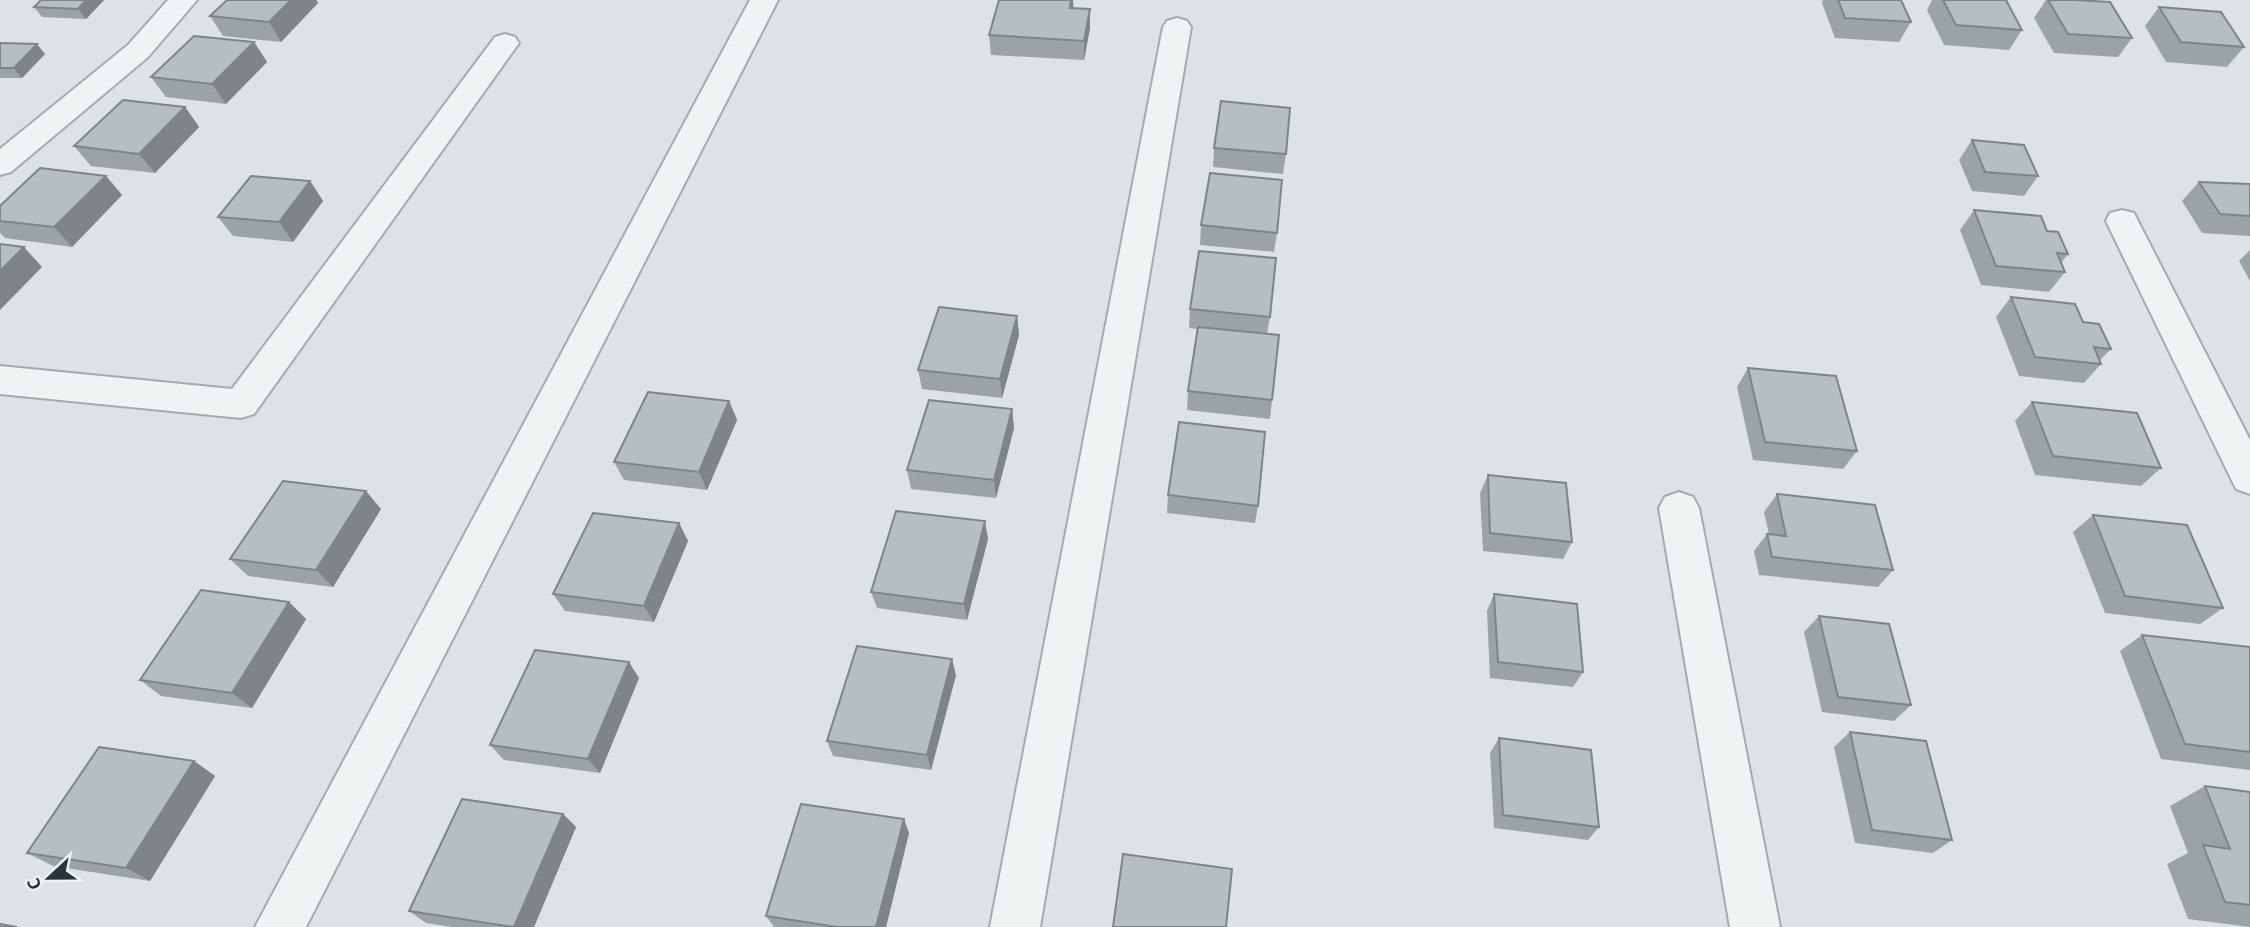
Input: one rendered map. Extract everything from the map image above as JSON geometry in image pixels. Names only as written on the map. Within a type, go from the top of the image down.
[{"type":"street","points":[[0,165],[138,51],[183,0]]},
{"type":"street","points":[[280,927],[764,0]]},
{"type":"street","points":[[1015,927],[1177,27]]},
{"type":"street","points":[[0,380],[241,404],[505,43]]},
{"type":"street","points":[[2122,221],[2250,478]]},
{"type":"street","points":[[1679,508],[1755,927]]},
{"type":"building","points":[[41,0],[86,0],[78,9],[34,7]]},
{"type":"building","points":[[227,0],[291,0],[269,22],[210,16]]},
{"type":"building","points":[[999,0],[1071,0],[1070,8],[1090,9],[1084,41],[989,35]]},
{"type":"building","points":[[1838,0],[1901,0],[1911,22],[1845,18]]},
{"type":"building","points":[[1943,0],[2006,0],[2022,30],[1956,25]]},
{"type":"building","points":[[2048,0],[2110,2],[2132,38],[2068,34]]},
{"type":"building","points":[[2159,7],[2221,12],[2244,47],[2181,42]]},
{"type":"building","points":[[194,36],[254,42],[212,84],[151,77]]},
{"type":"building","points":[[0,43],[37,44],[14,68],[0,68]]},
{"type":"building","points":[[123,100],[185,107],[139,154],[74,146]]},
{"type":"building","points":[[1221,101],[1290,108],[1286,154],[1214,148]]},
{"type":"building","points":[[1972,140],[2024,145],[2038,176],[1985,172]]},
{"type":"building","points":[[40,168],[106,176],[54,227],[0,221],[0,206]]},
{"type":"building","points":[[1210,173],[1282,180],[1277,233],[1201,225]]},
{"type":"building","points":[[251,176],[310,181],[279,222],[218,217]]},
{"type":"building","points":[[2199,182],[2250,184],[2250,216],[2220,214]]},
{"type":"building","points":[[1974,210],[2041,216],[2047,231],[2058,232],[2068,254],[2057,253],[2065,272],[1996,266]]},
{"type":"building","points":[[0,244],[24,247],[0,271]]},
{"type":"building","points":[[1199,251],[1276,258],[1270,317],[1190,309]]},
{"type":"building","points":[[2011,297],[2075,304],[2083,322],[2099,324],[2111,349],[2094,347],[2101,364],[2035,357]]},
{"type":"building","points":[[939,307],[1017,316],[1000,379],[918,370]]},
{"type":"building","points":[[1198,327],[1279,335],[1272,400],[1188,391]]},
{"type":"building","points":[[1748,368],[1836,376],[1857,451],[1765,442]]},
{"type":"building","points":[[648,392],[729,401],[699,472],[614,462]]},
{"type":"building","points":[[929,400],[1012,409],[994,480],[907,470]]},
{"type":"building","points":[[2032,402],[2137,413],[2161,468],[2053,456]]},
{"type":"building","points":[[1179,422],[1265,432],[1258,506],[1168,495]]},
{"type":"building","points":[[1488,475],[1566,483],[1572,542],[1490,533]]},
{"type":"building","points":[[283,481],[366,491],[316,570],[230,559]]},
{"type":"building","points":[[1777,494],[1875,505],[1893,570],[1772,557],[1767,534],[1786,536]]},
{"type":"building","points":[[896,511],[985,521],[964,604],[871,592]]},
{"type":"building","points":[[593,513],[679,523],[644,606],[553,594]]},
{"type":"building","points":[[2093,515],[2187,525],[2223,608],[2125,596]]},
{"type":"building","points":[[201,590],[289,602],[232,693],[140,680]]},
{"type":"building","points":[[1494,594],[1577,604],[1583,672],[1498,662]]},
{"type":"building","points":[[1819,616],[1889,624],[1911,705],[1838,697]]},
{"type":"building","points":[[2142,635],[2250,647],[2250,752],[2185,744]]},
{"type":"building","points":[[857,646],[952,659],[927,755],[827,741]]},
{"type":"building","points":[[535,650],[629,662],[588,759],[490,745]]},
{"type":"building","points":[[1850,732],[1926,741],[1952,840],[1872,830]]},
{"type":"building","points":[[1499,738],[1591,750],[1599,827],[1503,815]]},
{"type":"building","points":[[99,747],[194,761],[126,868],[27,853]]},
{"type":"building","points":[[2205,786],[2250,792],[2250,905],[2225,902],[2203,845],[2230,849]]},
{"type":"building","points":[[462,799],[563,814],[514,927],[409,911]]},
{"type":"building","points":[[801,804],[904,819],[876,927],[837,927],[766,916]]},
{"type":"building","points":[[1123,854],[1232,869],[1226,927],[1113,927]]}]
